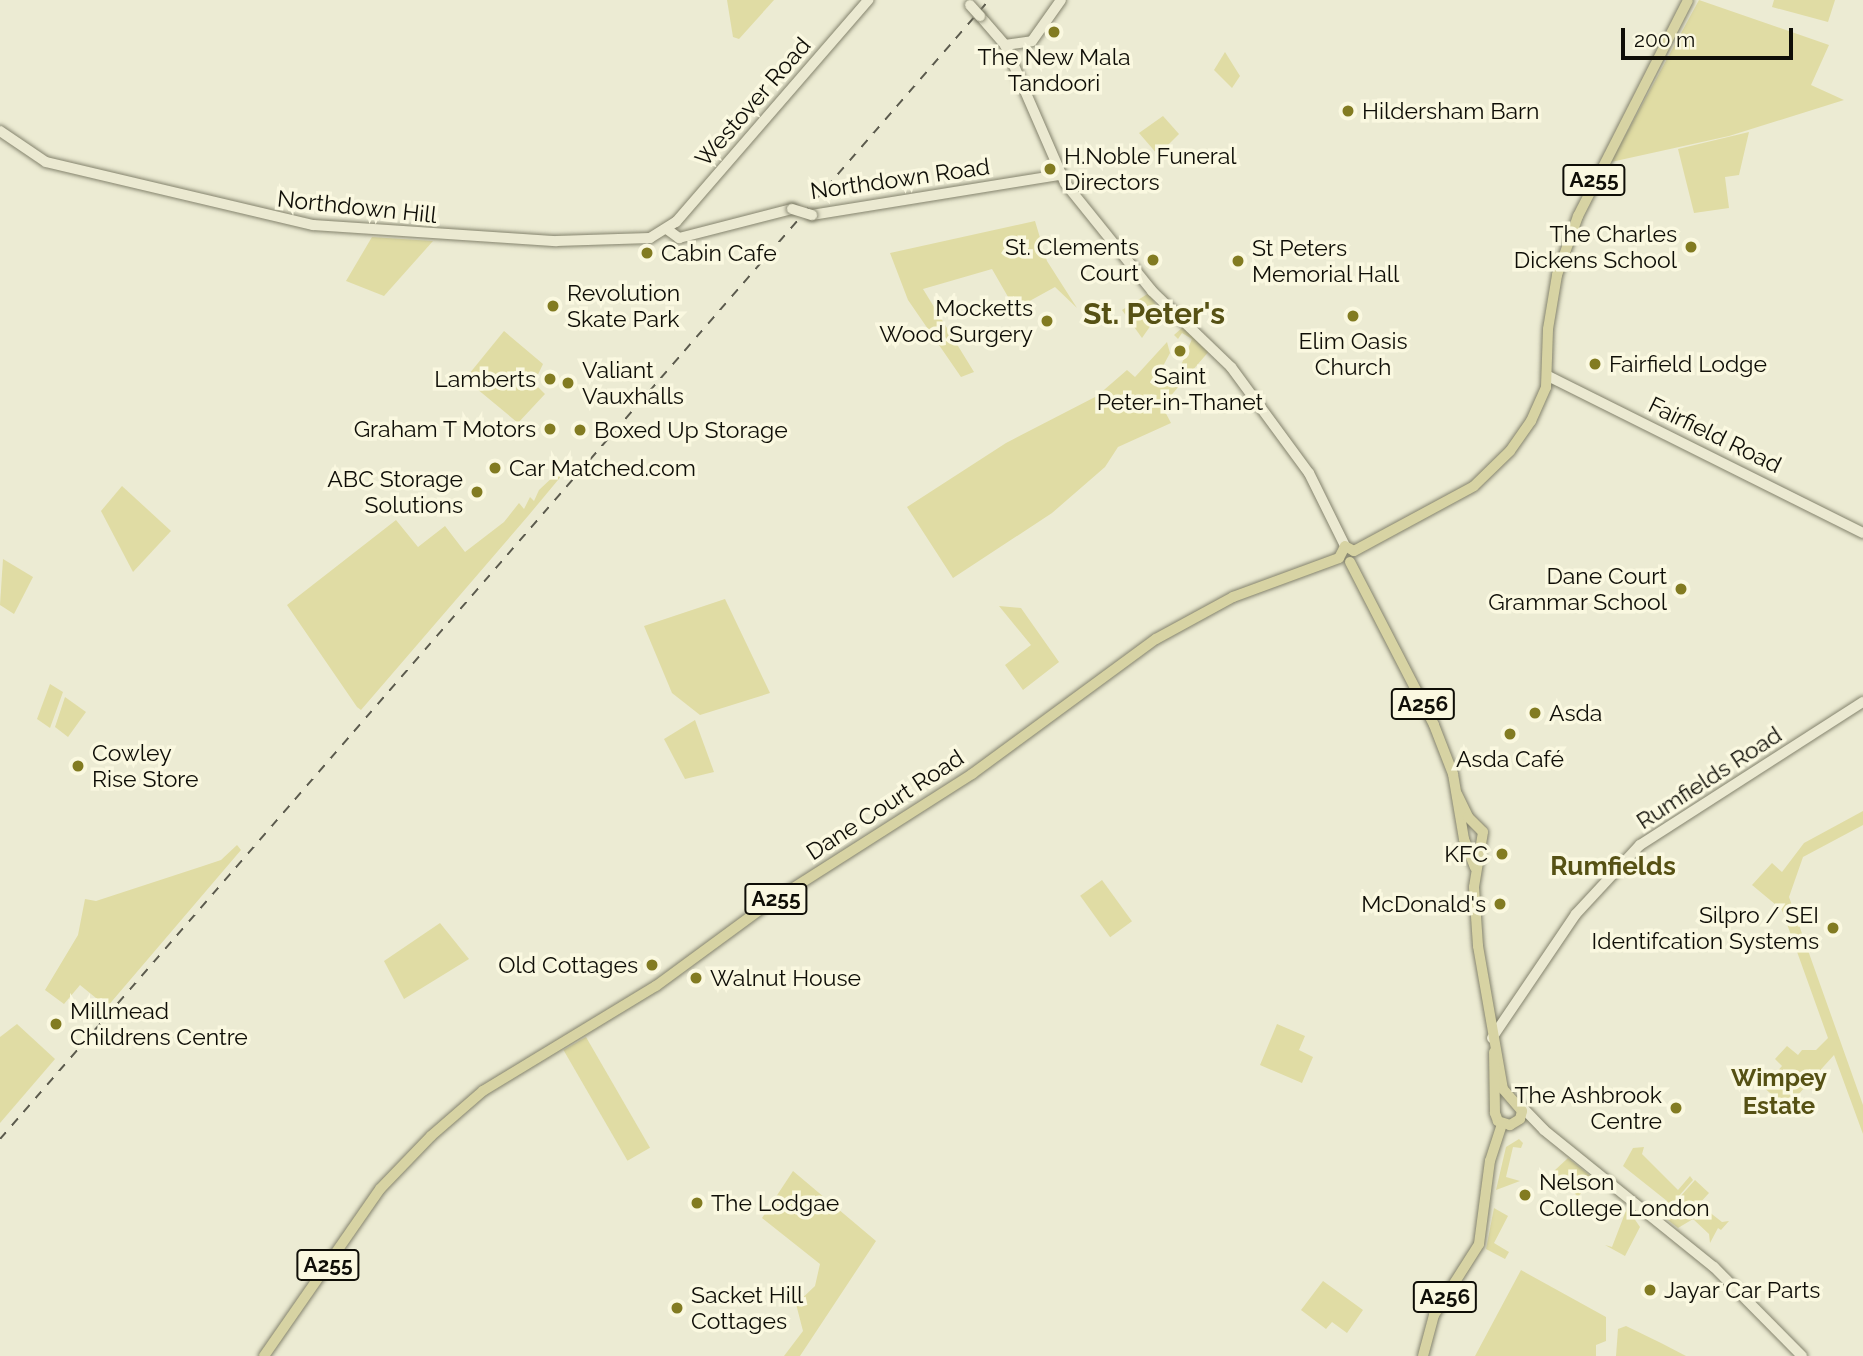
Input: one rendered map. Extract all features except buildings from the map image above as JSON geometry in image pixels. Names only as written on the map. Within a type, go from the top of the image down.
[{"type":"main road","name":"A255","points":[[1347,554],[1449,502],[1499,463],[1539,408],[1548,376],[1551,308],[1570,239],[1600,167],[1688,0]]},
{"type":"main road","name":"A256","points":[[1347,554],[1434,725],[1457,794],[1464,832]]},
{"type":"main road","name":"Dane Court Road","points":[[264,1356],[358,1219],[403,1165],[449,1119],[509,1072],[656,986],[765,906],[972,774],[1137,651],[1233,597],[1347,554]]},
{"type":"main road","name":"A256","points":[[1457,794],[1475,825]]},
{"type":"main road","points":[[1475,843],[1464,832],[1475,825],[1483,832],[1475,843],[1478,946],[1494,1052],[1495,1108],[1502,1124],[1516,1124]]},
{"type":"main road","points":[[1494,1052],[1508,1098],[1521,1106]]},
{"type":"main road","points":[[1495,1108],[1508,1098]]},
{"type":"main road","name":"A256","points":[[1491,1167],[1516,1124],[1521,1106]]},
{"type":"main road","name":"A256","points":[[1423,1356],[1434,1315],[1479,1244],[1491,1167],[1502,1124]]},
{"type":"street","name":"Westover Road","points":[[668,230],[868,0]]},
{"type":"street","points":[[1010,46],[1032,41],[1044,30],[1061,0]]},
{"type":"street","points":[[967,2],[1010,46],[1010,60],[1060,175],[1136,273],[1231,367],[1303,464],[1347,554]]},
{"type":"street","name":"Northdown Hill","points":[[0,131],[46,162],[313,225],[556,241],[650,238],[668,230]]},
{"type":"street","name":"Northdown Road","points":[[668,230],[679,238],[792,209],[811,215],[1060,175]]},
{"type":"street","name":"Fairfield Road","points":[[1548,376],[1863,533]]},
{"type":"street","name":"Rumfields Road","points":[[1492,1038],[1576,914],[1640,845],[1863,702]]},
{"type":"street","points":[[1521,1106],[1544,1130],[1714,1267],[1802,1356]]},
{"type":"street","points":[[1516,1124],[1544,1130]]},
{"type":"shaded area","points":[[727,0],[774,0],[739,39],[733,37]]},
{"type":"shaded area","points":[[1699,0],[1829,45],[1811,85],[1844,100],[1729,136],[1611,162]]},
{"type":"shaded area","points":[[1774,0],[1835,0],[1828,22],[1772,7]]},
{"type":"shaded area","points":[[1225,52],[1240,76],[1232,88],[1214,70]]},
{"type":"shaded area","points":[[1163,116],[1179,134],[1158,155],[1139,133]]},
{"type":"shaded area","points":[[1749,132],[1739,175],[1725,177],[1729,208],[1694,213],[1678,149]]},
{"type":"shaded area","points":[[1035,221],[1047,261],[1077,308],[1055,287],[1015,309],[992,269],[923,289],[974,372],[961,377],[908,300],[890,253]]},
{"type":"shaded area","points":[[372,237],[433,241],[384,296],[346,281]]},
{"type":"shaded area","points":[[1149,293],[1160,312],[1142,338],[1122,310]]},
{"type":"shaded area","name":"Saint Peter-in-Thanet","points":[[1183,327],[1210,350],[1162,406],[1171,423],[1118,447],[1105,467],[1052,513],[953,578],[907,507],[1006,443],[1097,396],[1127,370],[1135,377],[1167,342],[1170,353],[1162,368],[1179,370],[1192,339],[1182,333],[1178,339],[1174,335]]},
{"type":"shaded area","points":[[504,331],[543,364],[534,383],[545,394],[518,423],[465,379]]},
{"type":"shaded area","points":[[572,459],[573,462],[528,516],[361,710],[357,707],[287,605],[396,520],[418,547],[445,526],[465,552],[504,522],[519,503],[524,509],[530,497],[534,501],[539,490]]},
{"type":"shaded area","points":[[122,486],[171,531],[133,572],[101,511]]},
{"type":"shaded area","points":[[3,559],[33,577],[14,614],[0,605]]},
{"type":"shaded area","points":[[725,599],[770,693],[700,715],[672,693],[644,626]]},
{"type":"shaded area","points":[[999,606],[1021,608],[1059,662],[1023,690],[1005,665],[1031,645]]},
{"type":"shaded area","points":[[50,684],[63,692],[50,728],[37,719]]},
{"type":"shaded area","points":[[65,697],[86,712],[68,737],[55,727]]},
{"type":"shaded area","points":[[695,720],[714,772],[685,779],[664,739]]},
{"type":"shaded area","points":[[1863,811],[1863,825],[1803,857],[1789,897],[1863,1105],[1863,1134],[1834,1055],[1787,1107],[1763,1087],[1782,1066],[1775,1059],[1787,1046],[1798,1055],[1802,1050],[1816,1050],[1828,1038],[1782,910],[1752,885],[1772,863],[1782,872],[1804,843]]},
{"type":"shaded area","points":[[237,845],[241,850],[107,1007],[80,985],[64,1004],[45,990],[78,935],[85,899],[96,901],[221,860]]},
{"type":"shaded area","points":[[1102,880],[1132,921],[1110,937],[1080,896]]},
{"type":"shaded area","points":[[440,923],[469,959],[404,999],[384,961]]},
{"type":"shaded area","points":[[17,1024],[55,1059],[0,1123],[0,1037]]},
{"type":"shaded area","points":[[1277,1024],[1305,1036],[1299,1050],[1313,1057],[1302,1083],[1260,1065]]},
{"type":"shaded area","points":[[586,1037],[650,1148],[627,1161],[563,1050]]},
{"type":"shaded area","points":[[1519,1139],[1523,1143],[1521,1148],[1513,1147],[1506,1177],[1520,1181],[1496,1190],[1506,1147]]},
{"type":"shaded area","points":[[1644,1147],[1642,1154],[1678,1190],[1690,1176],[1693,1180],[1662,1215],[1658,1212],[1667,1201],[1623,1166],[1633,1148]]},
{"type":"shaded area","points":[[1568,1158],[1593,1178],[1578,1197],[1554,1171]]},
{"type":"shaded area","points":[[793,1171],[876,1241],[800,1356],[784,1356],[803,1331],[796,1304],[815,1286],[820,1264],[762,1218]]},
{"type":"shaded area","points":[[1695,1180],[1709,1193],[1699,1204],[1722,1222],[1729,1221],[1721,1230],[1718,1228],[1710,1243],[1709,1234],[1693,1219],[1678,1228],[1663,1216]]},
{"type":"shaded area","points":[[1494,1208],[1508,1216],[1494,1243],[1509,1252],[1505,1259],[1486,1249]]},
{"type":"shaded area","points":[[1627,1208],[1640,1227],[1625,1256],[1605,1245],[1612,1247]]},
{"type":"shaded area","points":[[1521,1270],[1606,1317],[1606,1341],[1596,1345],[1596,1356],[1475,1356]]},
{"type":"shaded area","points":[[1323,1281],[1363,1310],[1347,1333],[1332,1322],[1326,1329],[1301,1310]]},
{"type":"shaded area","points":[[1626,1326],[1686,1356],[1616,1356],[1618,1329]]},
{"type":"railway","points":[[0,1139],[989,0]]},
{"type":"place","name":"The New Mala Tandoori","points":[[1054,32]]},
{"type":"place","name":"Hildersham Barn","points":[[1348,111]]},
{"type":"place","name":"H.Noble Funeral Directors","points":[[1050,169]]},
{"type":"place","name":"The Charles Dickens School","points":[[1691,247]]},
{"type":"place","name":"Cabin Cafe","points":[[647,253]]},
{"type":"place","name":"St. Clements Court","points":[[1153,260]]},
{"type":"place","name":"St Peters Memorial Hall","points":[[1238,261]]},
{"type":"place","name":"Revolution Skate Park","points":[[553,306]]},
{"type":"place","name":"Elim Oasis Church","points":[[1353,316]]},
{"type":"place","name":"Mocketts Wood Surgery","points":[[1047,321]]},
{"type":"place","name":"Saint Peter-in-Thanet","points":[[1180,351]]},
{"type":"place","name":"Fairfield Lodge","points":[[1595,364]]},
{"type":"place","name":"Lamberts","points":[[550,379]]},
{"type":"place","name":"Valiant Vauxhalls","points":[[568,383]]},
{"type":"place","name":"Graham T Motors","points":[[550,429]]},
{"type":"place","name":"Boxed Up Storage","points":[[580,430]]},
{"type":"place","name":"Car Matched.com","points":[[495,468]]},
{"type":"place","name":"ABC Storage Solutions","points":[[477,492]]},
{"type":"place","name":"Dane Court Grammar School","points":[[1681,589]]},
{"type":"place","name":"Asda","points":[[1535,713]]},
{"type":"place","name":"Asda Café","points":[[1510,734]]},
{"type":"place","name":"Cowley Rise Store","points":[[78,766]]},
{"type":"place","name":"KFC","points":[[1502,854]]},
{"type":"place","name":"McDonald's","points":[[1500,904]]},
{"type":"place","name":"Silpro / SEI Identifcation Systems","points":[[1833,928]]},
{"type":"place","name":"Old Cottages","points":[[652,965]]},
{"type":"place","name":"Walnut House","points":[[696,978]]},
{"type":"place","name":"Millmead Childrens Centre","points":[[56,1024]]},
{"type":"place","name":"The Ashbrook Centre","points":[[1676,1108]]},
{"type":"place","name":"Nelson College London","points":[[1525,1195]]},
{"type":"place","name":"The Lodgae","points":[[697,1203]]},
{"type":"place","name":"Jayar Car Parts","points":[[1650,1290]]},
{"type":"place","name":"Sacket Hill Cottages","points":[[677,1308]]},
{"type":"district","name":"St. Peter's","points":[[1154,314]]},
{"type":"district","name":"Rumfields","points":[[1613,867]]},
{"type":"district","name":"Wimpey Estate","points":[[1779,1092]]}]
